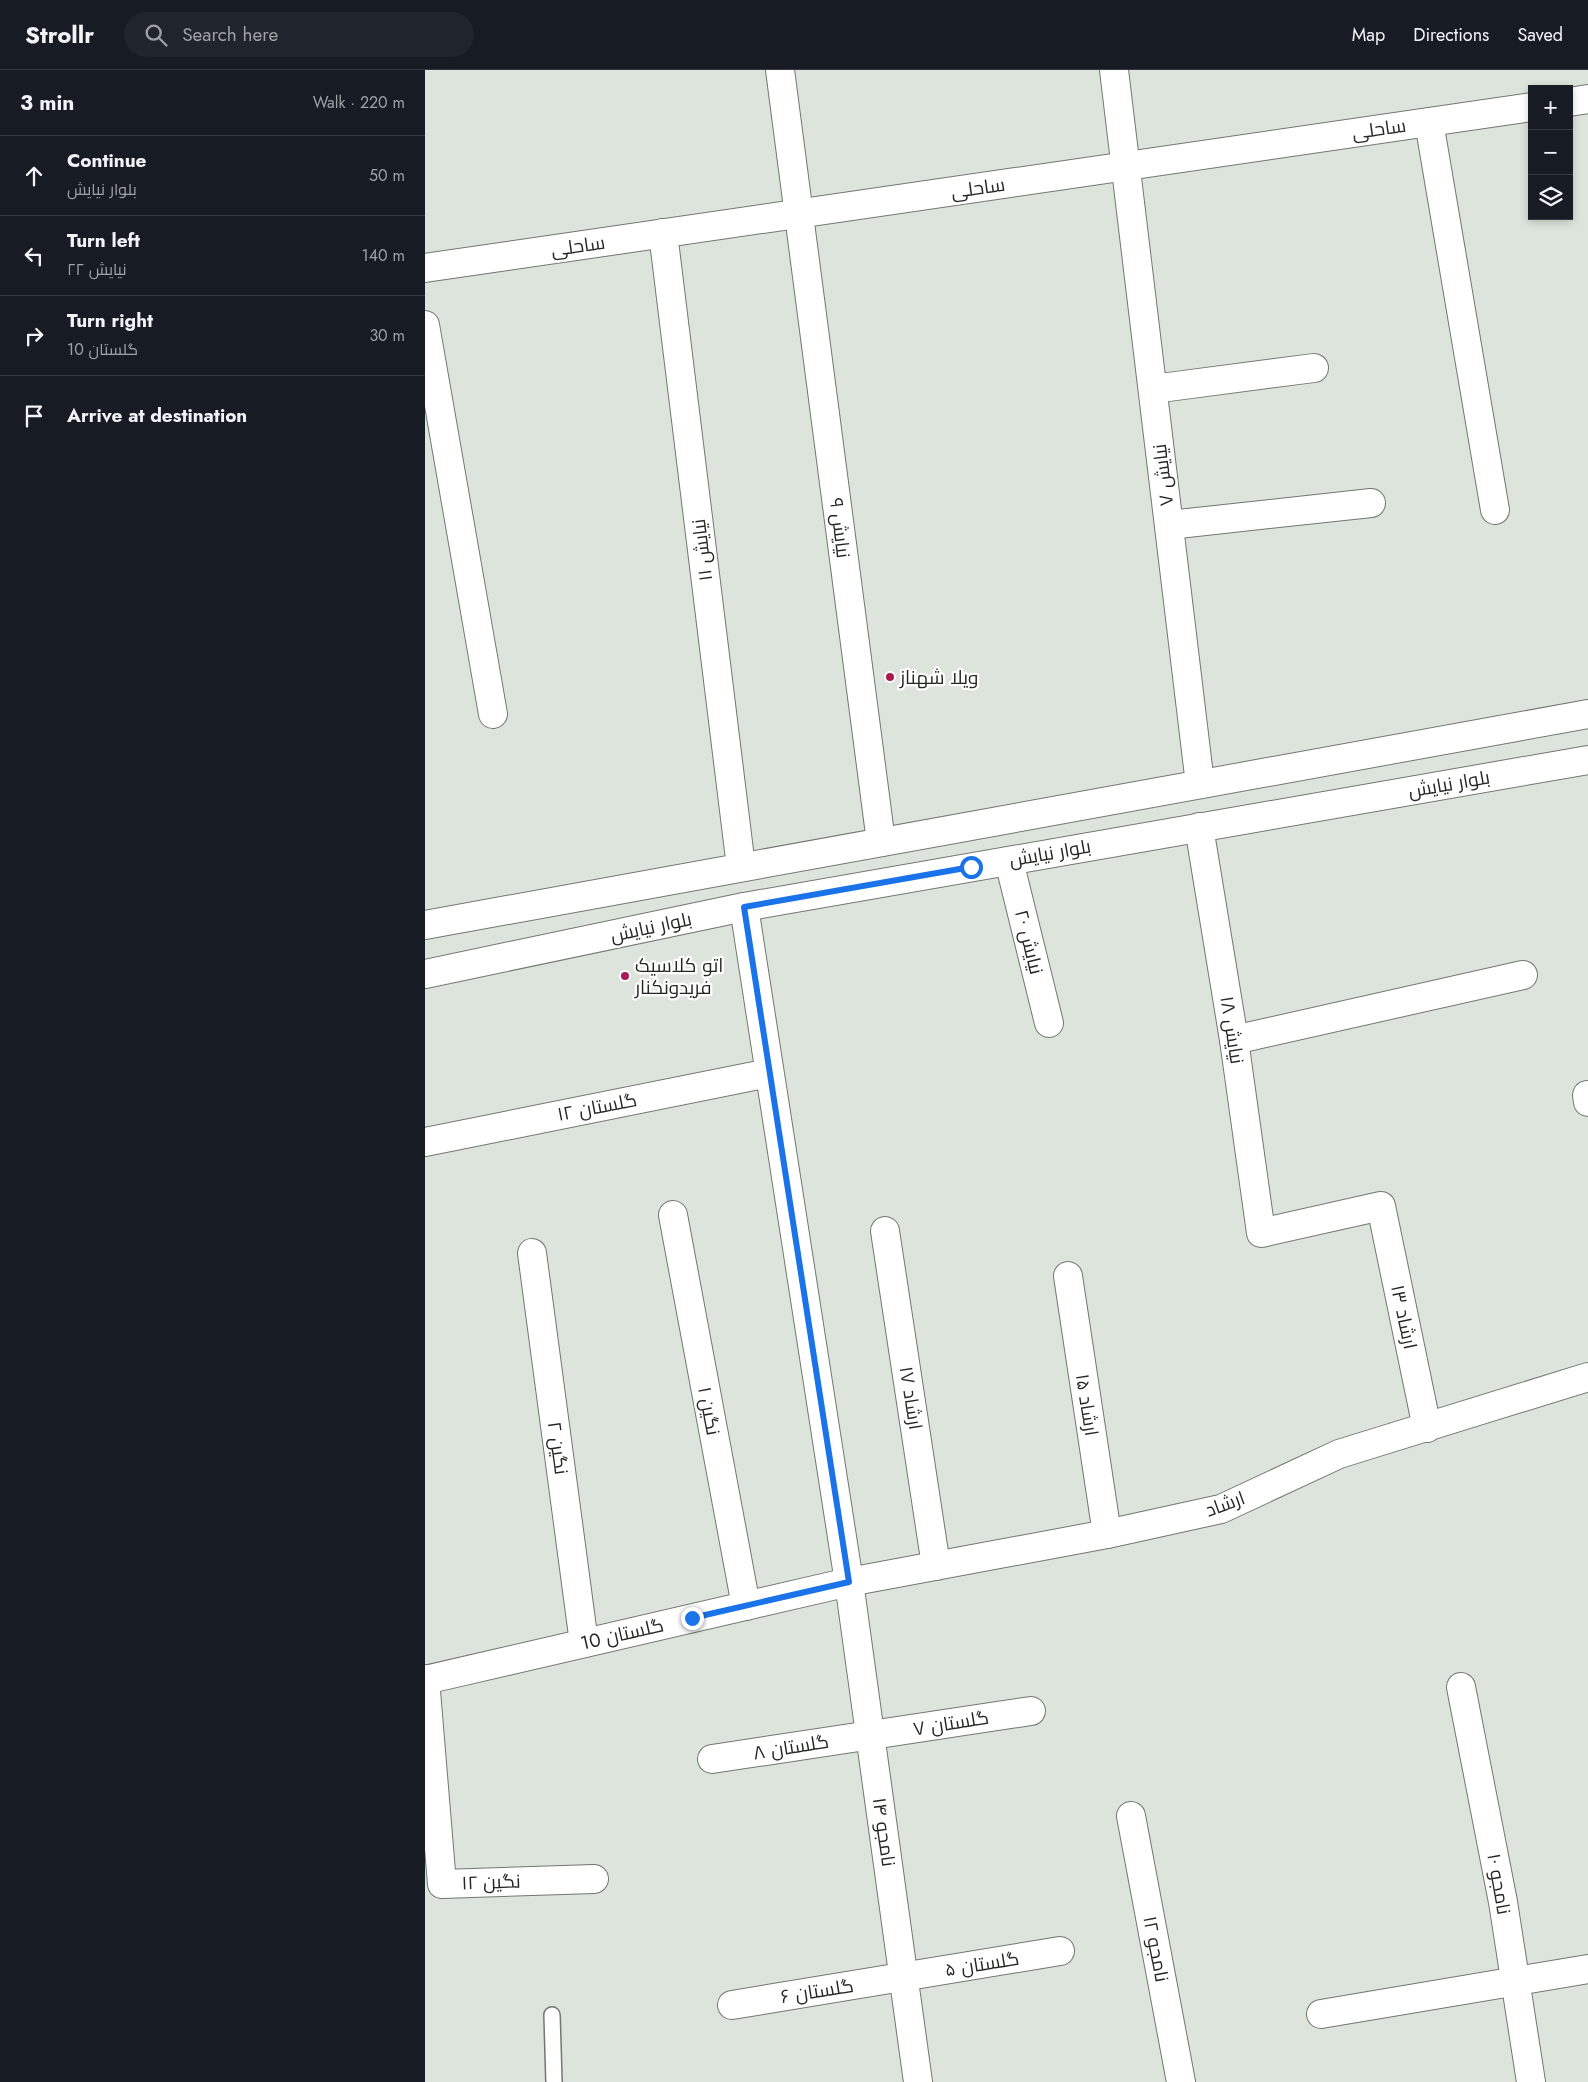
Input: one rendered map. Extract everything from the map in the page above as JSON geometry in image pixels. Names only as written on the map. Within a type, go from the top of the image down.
[{"type":"street","name":"نیایش ۹","points":[[780,70],[881,842]]},
{"type":"street","name":"نیایش ۷","points":[[1114,70],[1200,784]]},
{"type":"street","points":[[1573,101],[1588,99]]},
{"type":"street","name":"ساحلی","points":[[425,268],[1528,108]]},
{"type":"street","points":[[1429,122],[1495,510]]},
{"type":"street","name":"نیایش ۱۱","points":[[663,233],[741,867]]},
{"type":"street","points":[[425,324],[493,714]]},
{"type":"street","points":[[1153,389],[1314,368]]},
{"type":"street","points":[[1169,525],[1371,503]]},
{"type":"street","points":[[425,925],[1588,714]]},
{"type":"street","name":"بلوار نیایش","points":[[425,974],[744,907],[1588,760]]},
{"type":"street","name":"نیایش ۱۸","points":[[1199,827],[1234,1040],[1261,1233],[1381,1206]]},
{"type":"street","name":"نیایش ۲۰","points":[[1009,860],[1049,1023]]},
{"type":"street","name":"نامجو ۱۴","points":[[744,907],[849,1582],[918,2082]]},
{"type":"street","points":[[1234,1040],[1523,975]]},
{"type":"street","name":"گلستان ۱۲","points":[[425,1142],[769,1073]]},
{"type":"street","name":"ارشاد ۱۳","points":[[1381,1206],[1427,1428]]},
{"type":"street","name":"نگین ۱","points":[[673,1215],[746,1606]]},
{"type":"street","name":"ارشاد ۱۷","points":[[885,1231],[936,1566]]},
{"type":"street","name":"نگین ۲","points":[[532,1253],[584,1643]]},
{"type":"street","name":"ارشاد ۱۵","points":[[1068,1276],[1107,1534]]},
{"type":"street","name":"ارشاد","points":[[849,1582],[1107,1534],[1221,1509],[1339,1454],[1588,1378]]},
{"type":"street","name":"گلستان 10","points":[[425,1680],[849,1582]]},
{"type":"street","name":"نگین ۱۲","points":[[425,1680],[430,1796],[442,1884],[594,1880]]},
{"type":"street","name":"نامجو ۱۰","points":[[1461,1687],[1503,1902],[1531,2082]]},
{"type":"street","name":"گلستان ۷","points":[[870,1735],[1031,1711]]},
{"type":"street","name":"گلستان ۸","points":[[712,1760],[870,1735]]},
{"type":"street","name":"نامجو ۱۲","points":[[1131,1816],[1181,2082]]},
{"type":"street","name":"گلستان ۵","points":[[903,1976],[1060,1951]]},
{"type":"street","points":[[1321,2014],[1588,1969]]},
{"type":"street","name":"گلستان ۶","points":[[732,2005],[903,1976]]},
{"type":"lane","points":[[552,2015],[553,2082]]},
{"type":"place","name":"ویلا شهناز","points":[[890,677]]},
{"type":"place","name":"اتو کلاسیک فریدونکنار","points":[[625,976]]},
{"type":"route","points":[[692,1618],[849,1582],[744,907],[971,867]]}]
